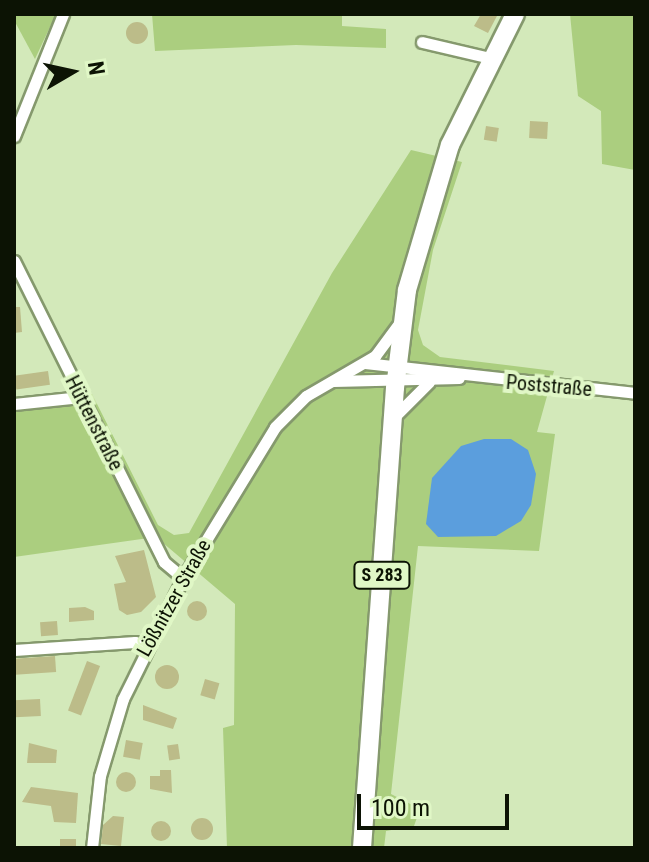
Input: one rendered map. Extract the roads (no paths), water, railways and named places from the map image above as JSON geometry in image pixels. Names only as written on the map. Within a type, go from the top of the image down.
[{"type":"main road","name":"S 283","points":[[362,848],[402,317],[412,265],[450,145],[490,58],[515,14]]},
{"type":"street","points":[[14,136],[63,14]]},
{"type":"street","points":[[422,42],[490,58]]},
{"type":"street","name":"Hüttenstraße","points":[[14,261],[164,562],[183,578]]},
{"type":"street","name":"Lößnitzer Straße","points":[[92,848],[110,736],[145,647],[183,578],[275,427],[326,382],[365,363],[402,317]]},
{"type":"street","name":"Lößnitzer Straße","points":[[365,363],[396,371]]},
{"type":"street","points":[[326,382],[396,371]]},
{"type":"street","name":"Poststraße","points":[[396,371],[429,382],[464,378]]},
{"type":"street","name":"Poststraße","points":[[396,371],[635,393]]},
{"type":"street","points":[[393,419],[429,382]]},
{"type":"street","points":[[14,404],[81,397]]},
{"type":"street","points":[[14,650],[135,642],[145,647]]},
{"type":"water","points":[[484,439],[511,439],[528,450],[536,474],[531,505],[521,521],[496,536],[438,537],[426,524],[432,478],[461,446]]}]
